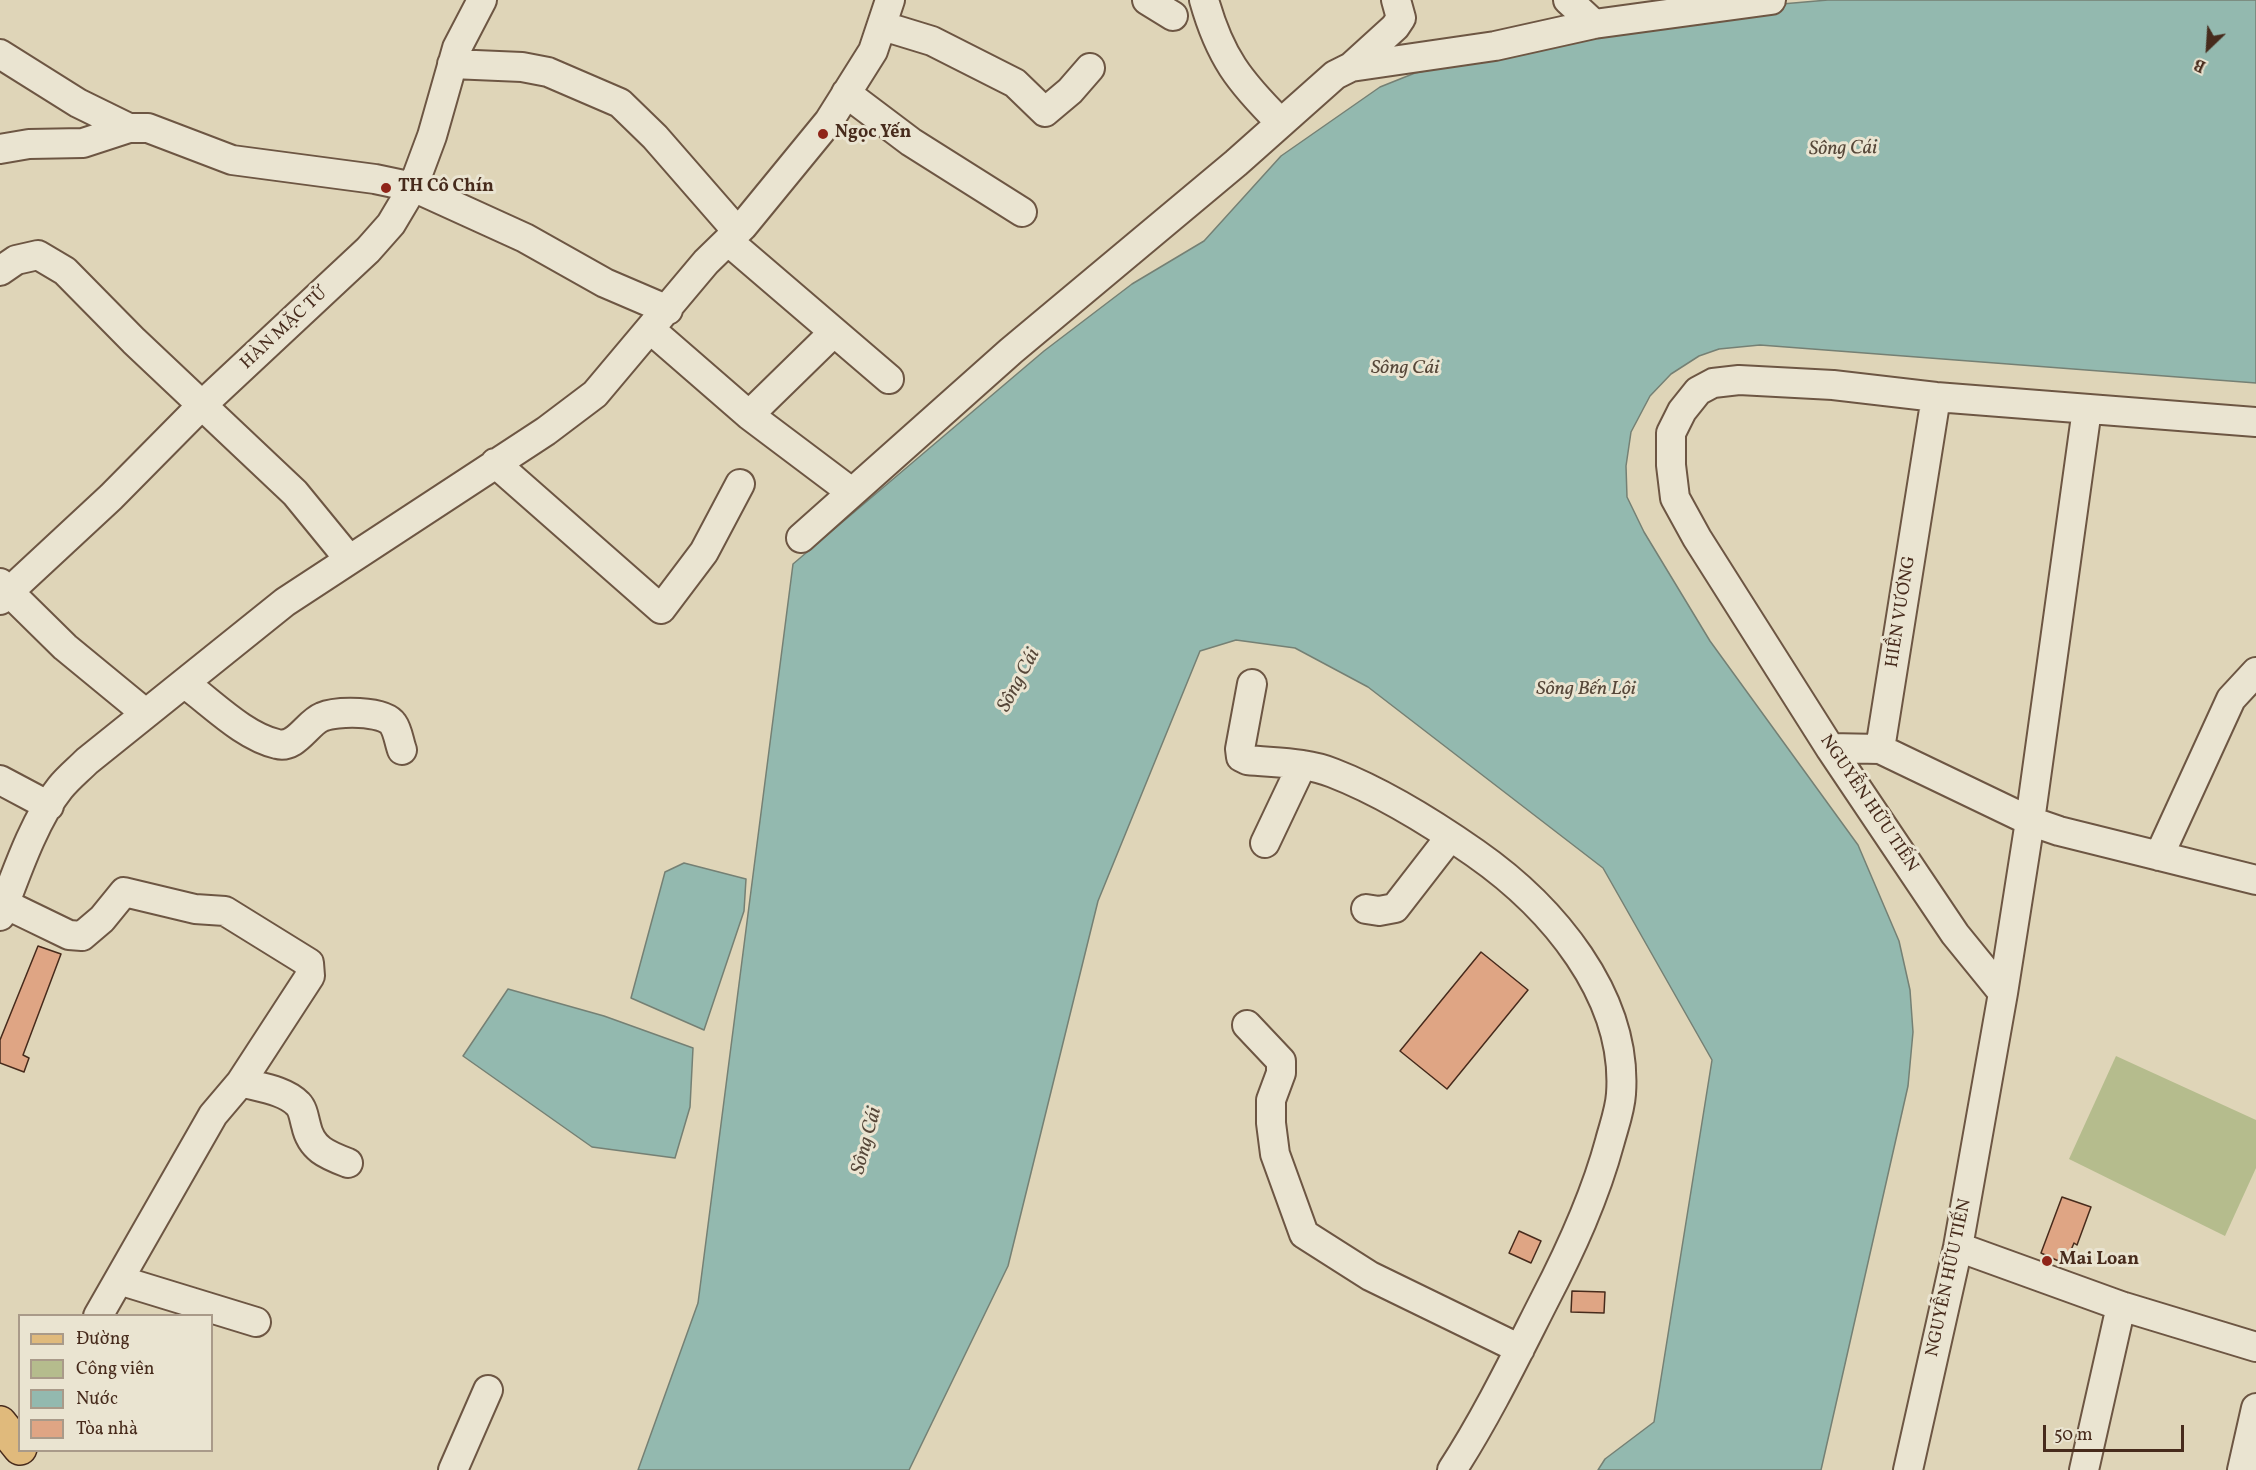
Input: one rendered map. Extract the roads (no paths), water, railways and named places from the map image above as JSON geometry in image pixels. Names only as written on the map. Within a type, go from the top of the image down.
[{"type":"main road","points":[[23,1452],[36,1470]]},
{"type":"street","name":"HÀN MẶC TỬ","points":[[3,591],[111,497],[202,405],[368,250],[391,224],[412,187],[432,136],[452,64],[463,34],[482,0]]},
{"type":"street","points":[[1147,0],[1173,16]]},
{"type":"street","points":[[1204,0],[1211,26],[1235,73],[1281,122]]},
{"type":"street","points":[[1351,68],[1395,27],[1401,18],[1396,0]]},
{"type":"street","points":[[1568,0],[1594,24]]},
{"type":"street","points":[[801,538],[850,491],[1335,75],[1351,68],[1495,46],[1594,24],[1771,0]]},
{"type":"street","points":[[99,1314],[213,1115],[241,1082],[310,976],[309,963],[225,912],[195,909],[132,892],[120,894],[102,918],[82,936],[69,936],[2,910],[24,855],[49,806],[71,777],[144,712],[285,602],[595,394],[706,262],[732,236],[817,136],[873,51],[887,13],[932,41],[1014,83],[1045,112],[1070,91],[1090,68]]},
{"type":"street","points":[[0,54],[78,103],[129,128],[157,130],[232,160],[359,176],[412,187],[525,238],[605,283],[659,319],[749,415],[850,491]]},
{"type":"street","points":[[452,64],[522,67],[548,72],[620,103],[655,137],[732,236],[834,332],[889,379]]},
{"type":"street","points":[[846,93],[911,142],[1022,212]]},
{"type":"street","points":[[0,149],[29,144],[83,143],[129,128]]},
{"type":"street","points":[[0,271],[16,260],[38,255],[56,264],[295,494],[349,559]]},
{"type":"street","points":[[749,415],[834,332]]},
{"type":"street","name":"NGUYỄN HỮU TIẾN","points":[[1908,1470],[1958,1247],[2003,993],[1955,934],[1830,748],[1675,498],[1671,465],[1671,433],[1682,411],[1698,391],[1713,383],[1739,380],[1833,386],[1936,397]]},
{"type":"street","points":[[1936,397],[2256,422]]},
{"type":"street","name":"HIỀN VƯƠNG","points":[[1880,749],[1936,397]]},
{"type":"street","points":[[2003,993],[2030,821],[2087,409]]},
{"type":"street","points":[[495,463],[661,609],[704,552],[740,484]]},
{"type":"street","points":[[3,591],[65,647],[144,712]]},
{"type":"street","points":[[2159,856],[2231,699],[2256,672]]},
{"type":"street","points":[[184,683],[248,731],[276,744],[285,745],[321,717],[367,713],[386,717],[393,724],[402,750]]},
{"type":"street","points":[[1252,684],[1240,749],[1241,757],[1247,760],[1302,765],[1332,772],[1419,817],[1506,876],[1565,936],[1594,981],[1617,1041],[1621,1096],[1606,1157],[1569,1253],[1520,1349],[1452,1470]]},
{"type":"street","points":[[1830,748],[1880,749],[2030,821],[2256,880]]},
{"type":"street","points":[[1265,843],[1302,765]]},
{"type":"street","points":[[0,780],[49,806]]},
{"type":"street","points":[[1366,909],[1379,911],[1395,908],[1450,837]]},
{"type":"street","points":[[1247,1024],[1281,1061],[1281,1073],[1271,1100],[1275,1154],[1304,1234],[1370,1276],[1520,1349]]},
{"type":"street","points":[[241,1082],[289,1097],[300,1105],[308,1135],[315,1146],[328,1156],[348,1163]]},
{"type":"street","points":[[1958,1247],[2121,1306],[2256,1347]]},
{"type":"street","points":[[118,1280],[256,1322]]},
{"type":"street","points":[[2084,1470],[2121,1306]]},
{"type":"street","points":[[453,1470],[488,1390]]},
{"type":"street","points":[[2242,1470],[2256,1408]]},
{"type":"water","name":"Sông Cái","points":[[1828,0],[2256,0],[2256,383],[1760,345],[1719,349],[1699,356],[1671,374],[1650,396],[1631,432],[1626,466],[1627,497],[1644,532],[1710,641],[1858,845],[1899,941],[1910,990],[1913,1032],[1908,1086],[1821,1470],[1598,1470],[1605,1459],[1654,1422],[1712,1060],[1603,868],[1368,687],[1295,648],[1236,640],[1200,651],[1098,901],[1008,1266],[909,1470],[638,1470],[698,1303],[793,564],[1044,351],[1132,284],[1204,241],[1281,156],[1380,87],[1415,73],[1747,7]]},
{"type":"water","points":[[684,863],[746,879],[744,911],[704,1030],[631,998],[665,872]]},
{"type":"water","points":[[508,989],[604,1016],[693,1048],[690,1107],[675,1158],[592,1147],[463,1056]]},
{"type":"place","name":"Ngọc Yến","points":[[823,134]]},
{"type":"place","name":"TH Cô Chín","points":[[386,188]]},
{"type":"place","name":"Mai Loan","points":[[2047,1261]]},
{"type":"water label","name":"Sông Bến Lội","points":[[1586,690]]}]
